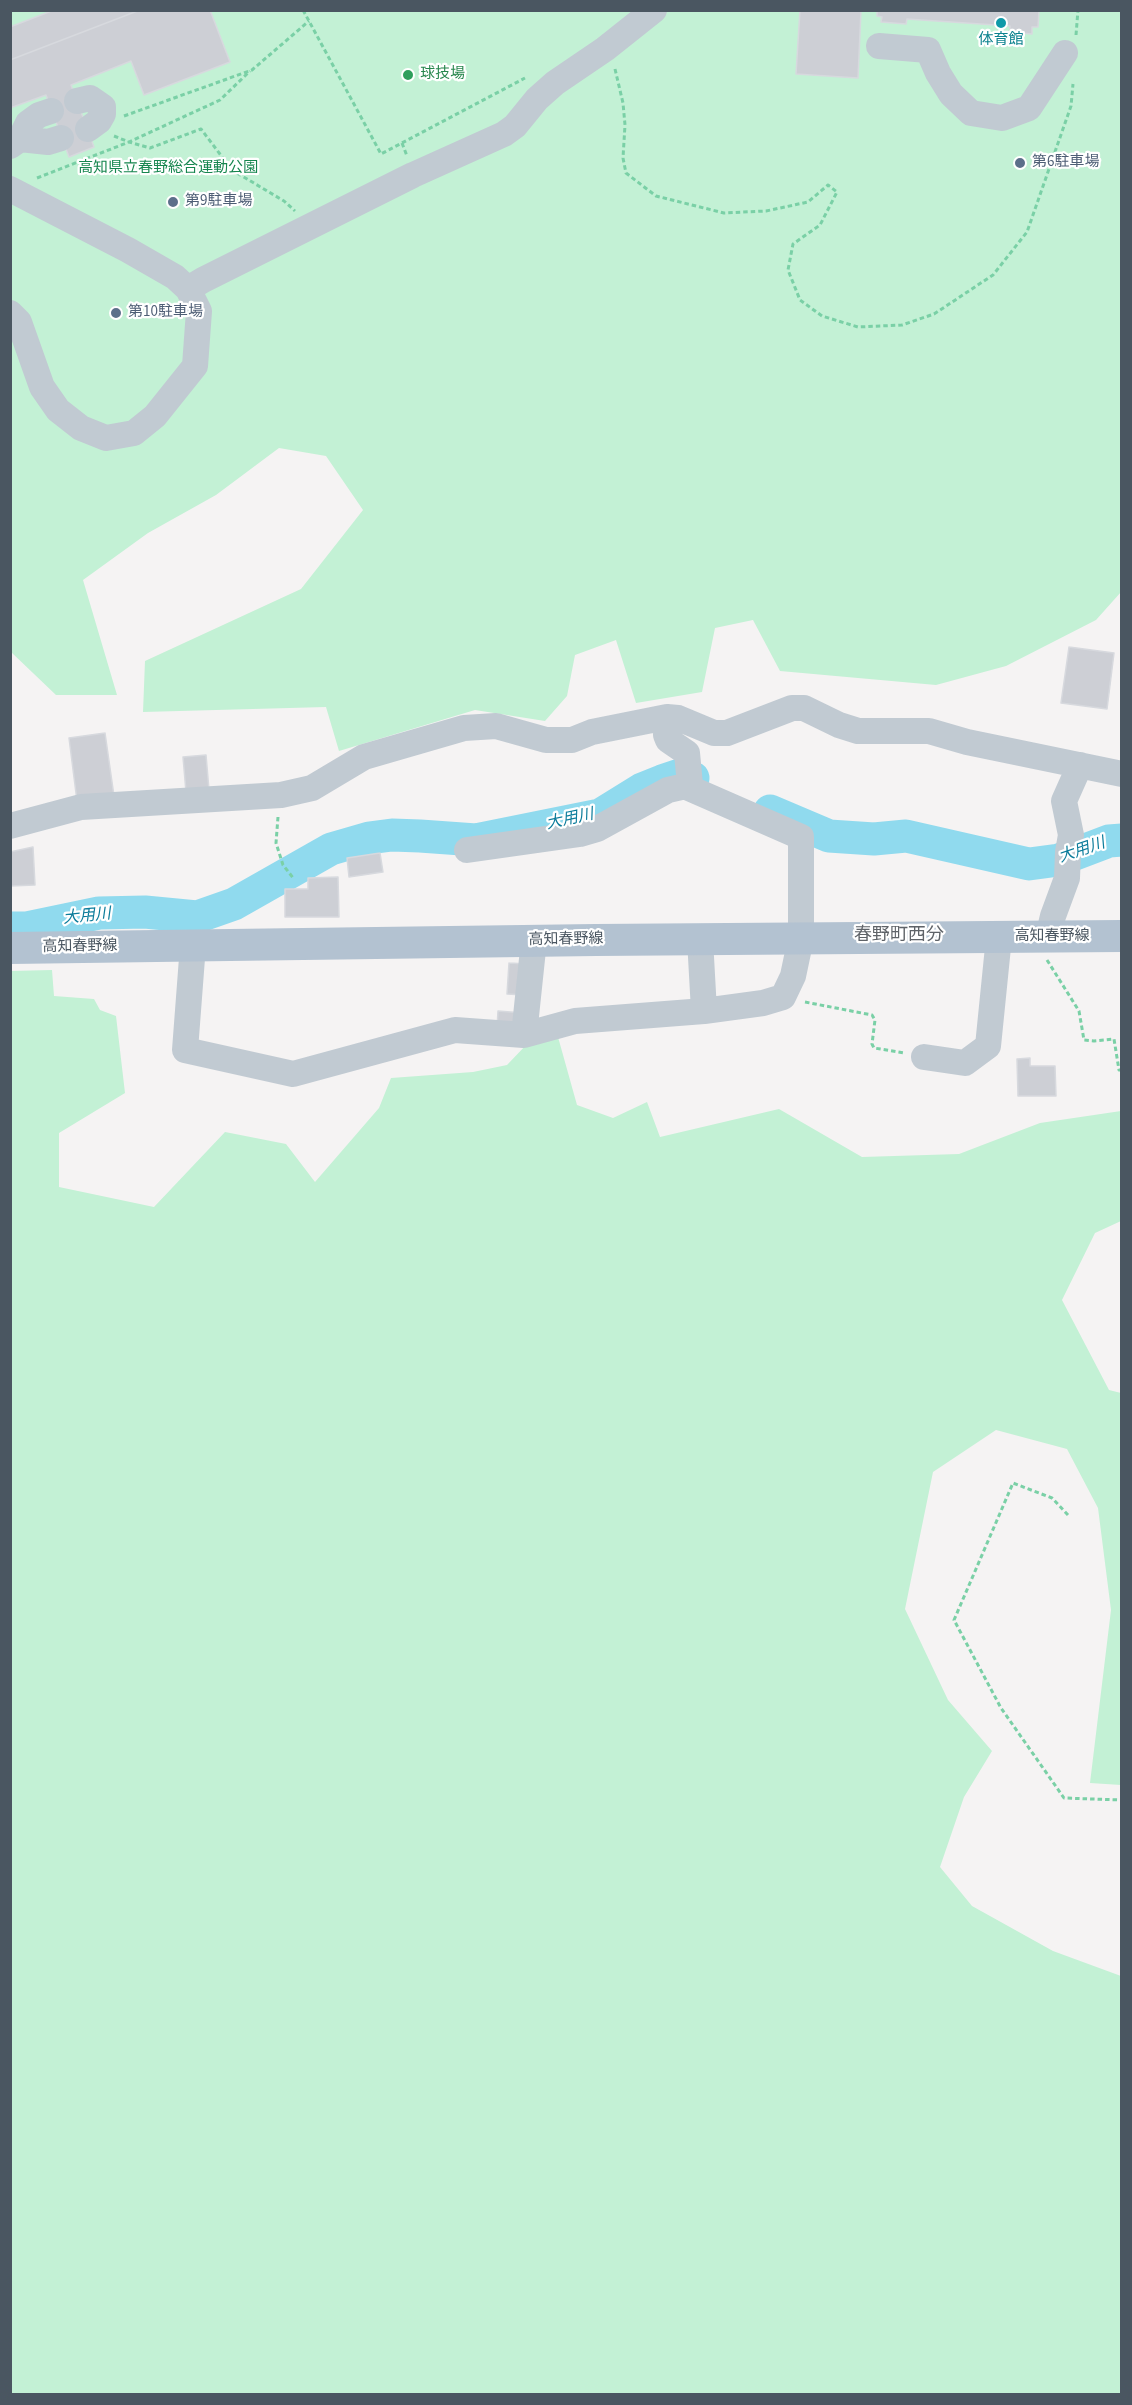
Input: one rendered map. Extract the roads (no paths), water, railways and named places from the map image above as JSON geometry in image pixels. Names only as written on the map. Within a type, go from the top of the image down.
[{"type":"main road","name":"高知春野線","points":[[10,948],[534,940],[1122,936]]},
{"type":"street","points":[[188,289],[413,175],[504,134],[515,126],[537,99],[555,83],[605,49],[654,10]]},
{"type":"street","points":[[879,46],[928,50],[951,94],[971,113],[1002,117],[1029,108],[1065,53]]},
{"type":"street","points":[[77,101],[90,98],[103,107],[103,114],[90,128]]},
{"type":"street","points":[[15,143],[28,123],[39,115],[51,111]]},
{"type":"street","points":[[15,143],[48,142],[61,138]]},
{"type":"street","points":[[10,313],[19,322],[42,387],[58,410],[81,428],[106,438],[134,433],[155,416],[195,366],[199,311],[188,289],[176,278],[22,185]]},
{"type":"street","points":[[10,826],[81,807],[281,795],[312,788],[364,757],[464,728],[496,726],[546,740],[572,740],[592,732],[667,717],[678,718],[714,733],[727,733],[792,708],[804,708],[839,725],[858,731],[929,731],[967,742],[1122,774]]},
{"type":"street","points":[[193,945],[185,1050],[293,1074],[455,1030],[524,1035],[575,1021],[704,1011],[763,1003],[783,997],[793,976],[801,938],[801,837],[689,788],[687,753],[672,744],[666,735],[667,717]]},
{"type":"street","points":[[1040,936],[1053,916],[1067,878],[1071,835],[1064,801],[1080,765]]},
{"type":"street","points":[[467,850],[597,830],[689,777]]},
{"type":"street","points":[[924,1057],[964,1063],[988,1046],[999,937]]},
{"type":"street","points":[[699,939],[704,1011]]},
{"type":"street","points":[[524,1035],[534,940]]},
{"type":"waterway","name":"大用川","points":[[10,928],[27,928],[99,913],[145,912],[197,917],[234,904],[331,849],[369,838],[392,835],[476,840],[600,815],[642,789],[662,781],[680,775],[693,778]]},
{"type":"waterway","name":"大用川","points":[[770,811],[829,836],[874,839],[906,836],[1029,864],[1059,860],[1109,841],[1122,840]]},
{"type":"place","name":"体育館","points":[[1001,23]]},
{"type":"place","name":"球技場","points":[[408,75]]},
{"type":"place","name":"第6駐車場","points":[[1020,163]]},
{"type":"place","name":"第9駐車場","points":[[173,202]]},
{"type":"place","name":"第10駐車場","points":[[116,313]]},
{"type":"district","name":"春野町西分","points":[[899,936]]},
{"type":"park label","name":"高知県立春野総合運動公園","points":[[168,169]]}]
